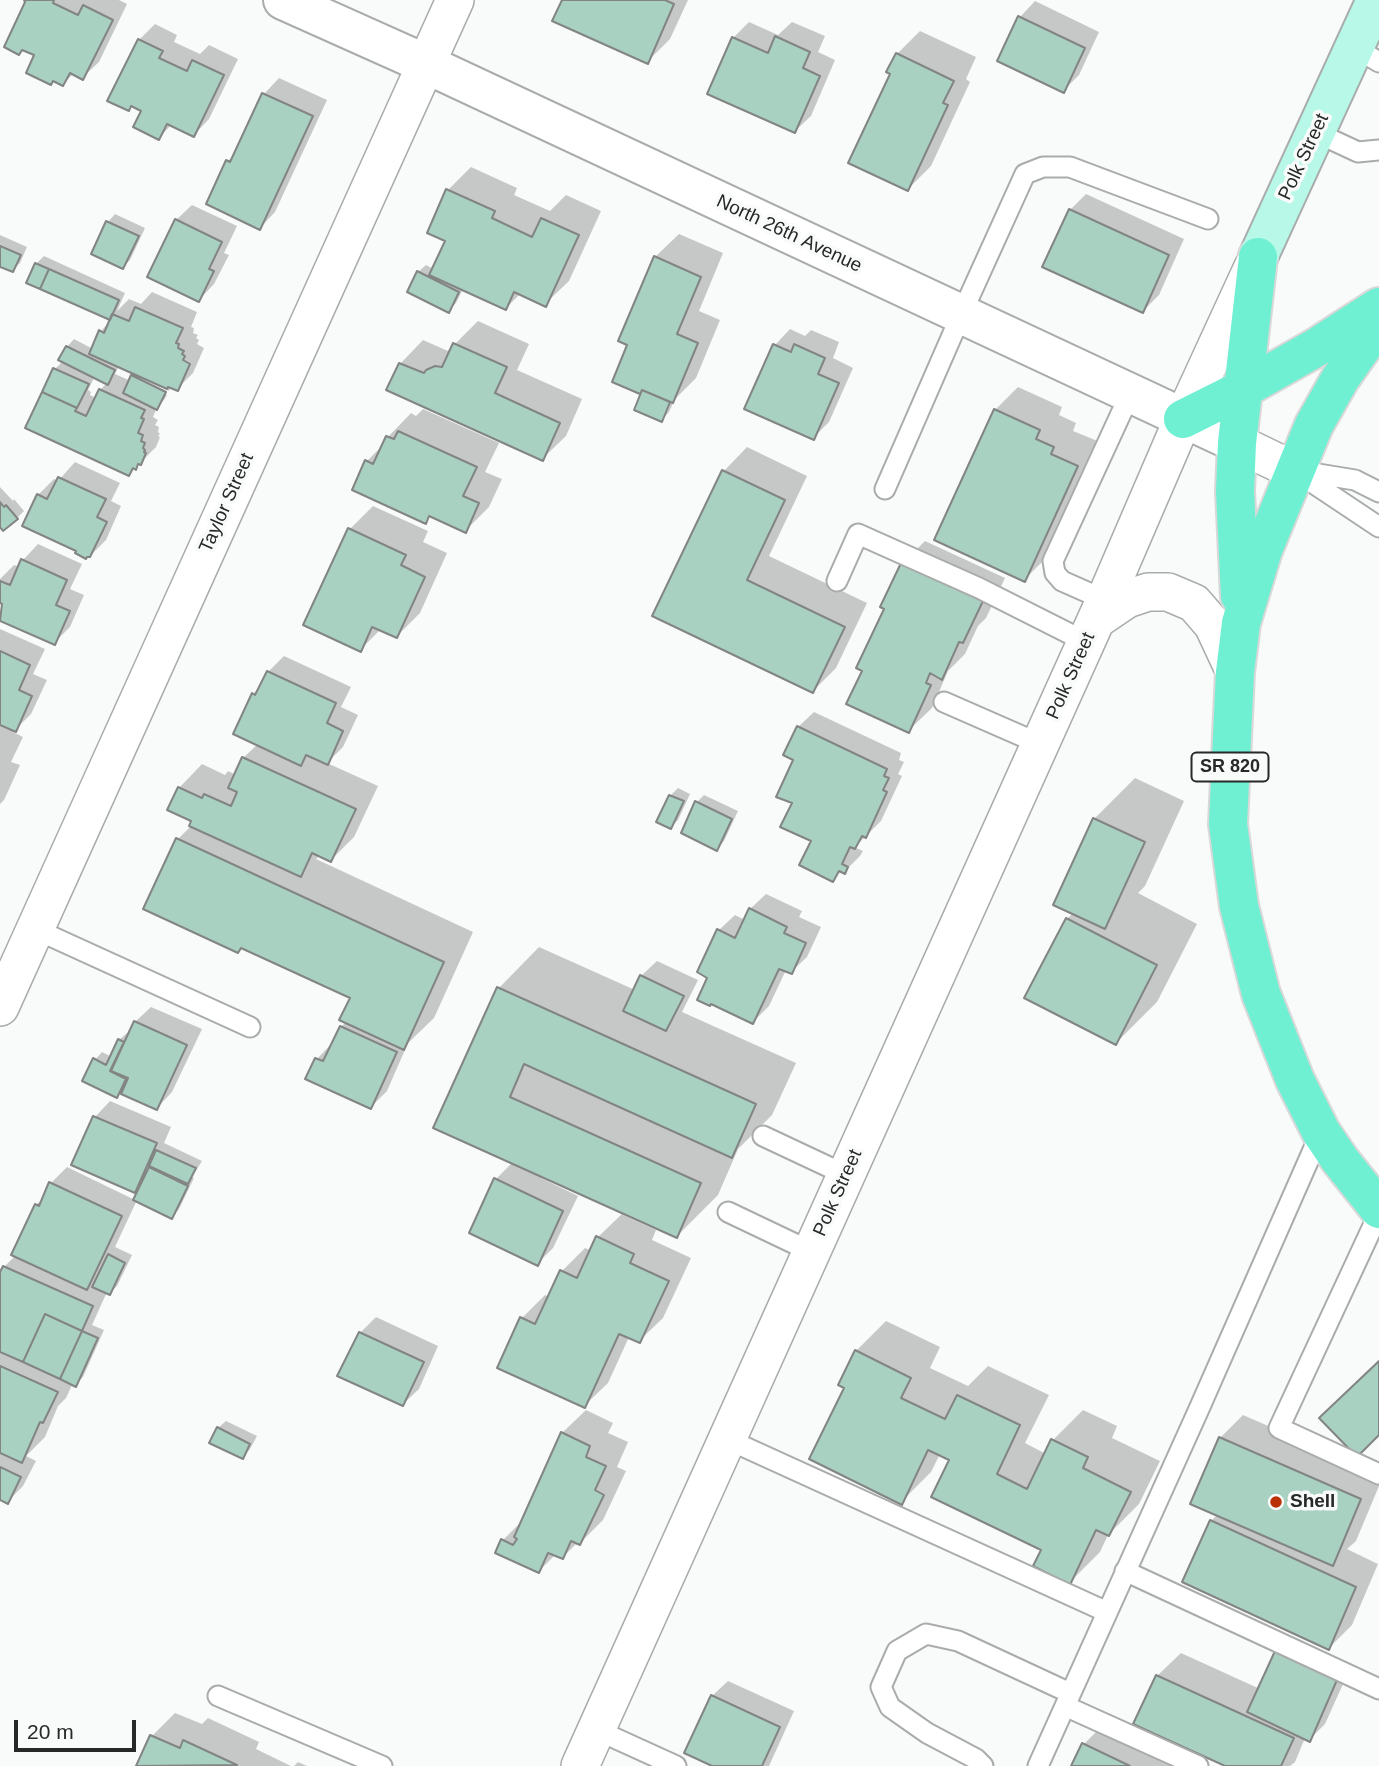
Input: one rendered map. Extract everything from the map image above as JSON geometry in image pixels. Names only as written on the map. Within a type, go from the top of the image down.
[{"type":"main road","name":"Polk Street","points":[[1258,257],[1315,132],[1367,55],[1376,0]]},
{"type":"main road","points":[[1241,623],[1235,491],[1237,443],[1258,257]]},
{"type":"main road","points":[[1183,419],[1317,347],[1379,307]]},
{"type":"main road","name":"SR 820","points":[[1379,323],[1340,379],[1314,425],[1264,550],[1241,623],[1234,672],[1227,824],[1239,906],[1261,994],[1295,1080],[1321,1132],[1379,1211]]},
{"type":"street","name":"North 26th Avenue","points":[[283,0],[426,64],[1295,471]]},
{"type":"street","name":"Taylor Street","points":[[0,1007],[455,0]]},
{"type":"street","name":"Polk Street","points":[[580,1766],[1258,257]]},
{"type":"street","name":"Polk Street","points":[[1095,621],[1127,599],[1148,592],[1168,592],[1194,603],[1213,625],[1234,672]]},
{"type":"lane","points":[[1315,132],[1358,152],[1379,150]]},
{"type":"lane","points":[[885,489],[1025,174],[1043,167],[1070,167],[1208,219]]},
{"type":"lane","points":[[1095,621],[1055,573],[1053,561],[1130,394]]},
{"type":"lane","name":"North 26th Avenue","points":[[1295,471],[1355,480],[1379,492]]},
{"type":"lane","name":"North 26th Avenue","points":[[1295,471],[1379,527]]},
{"type":"lane","points":[[837,581],[858,534],[979,588],[1095,621]]},
{"type":"lane","points":[[944,702],[1040,744]]},
{"type":"lane","points":[[35,929],[250,1027]]},
{"type":"lane","points":[[1038,1766],[1321,1132]]},
{"type":"lane","points":[[763,1136],[846,1175]]},
{"type":"lane","points":[[1379,1211],[1279,1428],[1379,1474]]},
{"type":"lane","points":[[728,1212],[812,1252]]},
{"type":"lane","points":[[727,1439],[1107,1612]]},
{"type":"lane","points":[[1125,1571],[1379,1689]]},
{"type":"lane","points":[[983,1766],[976,1759],[927,1732],[890,1707],[881,1687],[897,1651],[926,1634],[958,1641],[1198,1766]]},
{"type":"lane","points":[[218,1696],[382,1766]]},
{"type":"lane","points":[[597,1730],[676,1766]]},
{"type":"building","points":[[24,0],[54,0],[53,3],[78,15],[83,5],[113,20],[83,80],[70,73],[63,86],[53,81],[51,85],[26,73],[34,55],[22,50],[19,55],[4,47]]},
{"type":"building","points":[[562,0],[665,0],[674,4],[648,64],[552,21]]},
{"type":"building","points":[[1018,16],[1085,48],[1064,93],[997,61]]},
{"type":"building","points":[[775,36],[810,52],[803,68],[820,76],[795,133],[707,94],[732,37],[768,53]]},
{"type":"building","points":[[138,39],[163,51],[159,58],[187,71],[192,60],[224,75],[194,137],[167,124],[159,140],[133,127],[141,111],[131,106],[129,111],[107,101]]},
{"type":"building","points":[[896,53],[954,81],[943,103],[948,105],[908,191],[848,163],[890,74],[886,72]]},
{"type":"building","points":[[262,93],[313,116],[260,230],[206,204],[226,160],[230,162]]},
{"type":"building","points":[[446,189],[495,211],[492,218],[532,237],[541,218],[579,235],[546,307],[514,292],[506,310],[429,275],[445,241],[427,233]]},
{"type":"building","points":[[1069,209],[1169,255],[1143,313],[1042,267]]},
{"type":"building","points":[[175,219],[222,242],[209,269],[214,271],[199,302],[147,277]]},
{"type":"building","points":[[106,221],[139,236],[123,269],[91,254]]},
{"type":"building","points":[[0,246],[21,255],[13,272],[0,267]]},
{"type":"building","points":[[654,256],[701,277],[677,334],[698,343],[673,403],[642,390],[640,394],[612,382],[627,345],[618,341]]},
{"type":"building","points":[[35,263],[49,269],[40,289],[26,283]]},
{"type":"building","points":[[49,269],[119,300],[110,320],[40,289]]},
{"type":"building","points":[[417,271],[459,292],[449,313],[407,292]]},
{"type":"building","points":[[135,307],[183,328],[176,343],[179,344],[178,348],[184,351],[183,360],[190,364],[178,391],[168,387],[167,389],[89,354],[99,330],[104,333],[112,314],[129,321]]},
{"type":"building","points":[[453,343],[507,367],[495,393],[560,423],[543,461],[386,390],[399,363],[424,373],[435,366],[442,367]]},
{"type":"building","points":[[773,344],[791,352],[794,344],[825,358],[818,374],[839,383],[814,440],[744,409]]},
{"type":"building","points":[[66,346],[115,370],[108,385],[58,360]]},
{"type":"building","points":[[53,368],[89,384],[77,408],[42,392]]},
{"type":"building","points":[[131,375],[166,392],[157,410],[123,393]]},
{"type":"building","points":[[99,389],[145,410],[138,433],[143,435],[141,441],[145,443],[143,448],[146,453],[141,465],[138,464],[136,470],[133,468],[129,476],[25,428],[42,392],[77,408],[75,411],[86,416]]},
{"type":"building","points":[[642,390],[670,402],[662,422],[634,410]]},
{"type":"building","points":[[994,409],[1040,430],[1036,439],[1054,447],[1051,454],[1078,466],[1025,582],[934,540]]},
{"type":"building","points":[[398,431],[477,467],[463,496],[479,503],[466,533],[429,516],[426,524],[352,490],[365,460],[373,464],[386,436],[394,439]]},
{"type":"building","points":[[722,470],[785,500],[747,580],[845,627],[813,693],[652,616]]},
{"type":"building","points":[[58,477],[106,499],[97,517],[107,522],[90,557],[86,559],[75,553],[76,551],[22,526],[37,494],[47,499]]},
{"type":"building","points":[[0,502],[18,519],[3,531],[0,527]]},
{"type":"building","points":[[348,528],[406,555],[401,565],[425,577],[397,638],[372,627],[361,652],[303,625]]},
{"type":"building","points":[[21,559],[67,580],[56,605],[70,611],[55,645],[0,621],[0,581],[10,585]]},
{"type":"building","points":[[901,563],[983,601],[963,643],[959,642],[942,680],[930,673],[926,683],[931,685],[909,733],[846,704],[862,671],[856,668],[884,609],[880,607]]},
{"type":"building","points":[[0,651],[30,665],[19,690],[32,696],[16,732],[0,725]]},
{"type":"building","points":[[267,671],[336,703],[327,723],[343,731],[328,765],[306,755],[301,766],[233,734],[252,693],[255,695]]},
{"type":"building","points":[[797,726],[887,769],[884,776],[889,778],[883,790],[887,792],[866,838],[862,836],[855,849],[850,847],[842,864],[848,867],[845,874],[839,871],[833,882],[799,865],[811,841],[780,827],[792,803],[776,797],[793,760],[783,755]]},
{"type":"building","points":[[242,757],[356,809],[331,862],[312,853],[301,877],[189,826],[191,821],[167,810],[178,787],[202,798],[204,794],[231,806],[237,792],[228,788]]},
{"type":"building","points":[[669,795],[684,801],[671,829],[656,822]]},
{"type":"building","points":[[695,801],[732,819],[717,851],[681,833]]},
{"type":"building","points":[[1093,818],[1145,842],[1105,929],[1053,905]]},
{"type":"building","points":[[176,838],[444,962],[404,1050],[339,1020],[350,998],[241,948],[238,953],[143,909]]},
{"type":"building","points":[[749,908],[787,927],[784,933],[806,943],[792,974],[779,969],[753,1024],[697,1000],[707,978],[697,972],[717,929],[735,938]]},
{"type":"building","points":[[1066,918],[1157,965],[1116,1045],[1024,998]]},
{"type":"building","points":[[640,975],[684,996],[666,1031],[623,1011]]},
{"type":"building","points":[[497,987],[756,1104],[732,1158],[524,1064],[510,1097],[701,1183],[677,1238],[433,1128]]},
{"type":"building","points":[[134,1021],[187,1045],[157,1110],[121,1094],[128,1078],[111,1071]]},
{"type":"building","points":[[340,1026],[397,1052],[371,1109],[305,1079],[315,1058],[323,1061]]},
{"type":"building","points":[[118,1039],[124,1042],[110,1071],[126,1079],[117,1098],[82,1081],[93,1058],[106,1065]]},
{"type":"building","points":[[93,1116],[157,1143],[135,1193],[71,1165]]},
{"type":"building","points":[[156,1150],[196,1168],[188,1184],[149,1166]]},
{"type":"building","points":[[149,1167],[188,1186],[172,1219],[133,1200]]},
{"type":"building","points":[[494,1178],[563,1211],[538,1266],[469,1233]]},
{"type":"building","points":[[49,1182],[122,1216],[87,1290],[11,1255],[35,1204],[39,1206]]},
{"type":"building","points":[[596,1236],[634,1254],[630,1263],[669,1281],[640,1343],[619,1334],[585,1408],[497,1368],[520,1317],[535,1324],[560,1270],[577,1278]]},
{"type":"building","points":[[108,1254],[125,1263],[110,1295],[92,1287]]},
{"type":"building","points":[[3,1266],[93,1306],[82,1331],[45,1314],[23,1362],[0,1352],[0,1272]]},
{"type":"building","points":[[45,1314],[82,1331],[60,1379],[23,1362]]},
{"type":"building","points":[[82,1331],[98,1338],[76,1387],[60,1379]]},
{"type":"building","points":[[359,1332],[424,1362],[403,1406],[337,1376]]},
{"type":"building","points":[[855,1350],[911,1378],[901,1398],[945,1419],[957,1395],[1020,1425],[997,1474],[1027,1489],[1051,1439],[1088,1457],[1083,1468],[1131,1492],[1109,1536],[1096,1530],[1070,1585],[1033,1566],[1041,1550],[931,1497],[949,1460],[928,1450],[902,1505],[809,1459],[844,1388],[838,1385]]},
{"type":"building","name":"Shell","points":[[1379,1361],[1379,1435],[1357,1457],[1319,1418]]},
{"type":"building","points":[[0,1366],[58,1392],[43,1423],[40,1422],[22,1463],[0,1453]]},
{"type":"building","points":[[217,1427],[250,1444],[243,1459],[209,1443]]},
{"type":"building","points":[[561,1432],[590,1446],[586,1457],[606,1466],[595,1490],[604,1495],[580,1545],[571,1541],[563,1559],[548,1553],[539,1573],[495,1553],[501,1539],[513,1545],[517,1539],[514,1537]]},
{"type":"building","name":"Shell","points":[[1219,1437],[1361,1499],[1333,1566],[1190,1504]]},
{"type":"building","points":[[0,1467],[21,1477],[8,1504],[0,1500]]},
{"type":"building","points":[[1210,1520],[1356,1587],[1329,1650],[1182,1582]]},
{"type":"building","points":[[1275,1651],[1337,1680],[1310,1742],[1247,1712]]},
{"type":"building","points":[[1156,1675],[1294,1738],[1281,1766],[1225,1766],[1133,1724]]},
{"type":"building","points":[[711,1695],[780,1727],[762,1766],[712,1766],[684,1753]]},
{"type":"building","points":[[150,1735],[180,1748],[183,1740],[237,1765],[136,1766]]},
{"type":"building","points":[[1082,1743],[1130,1766],[1071,1766]]},
{"type":"place","name":"Shell","points":[[1276,1502]]}]
